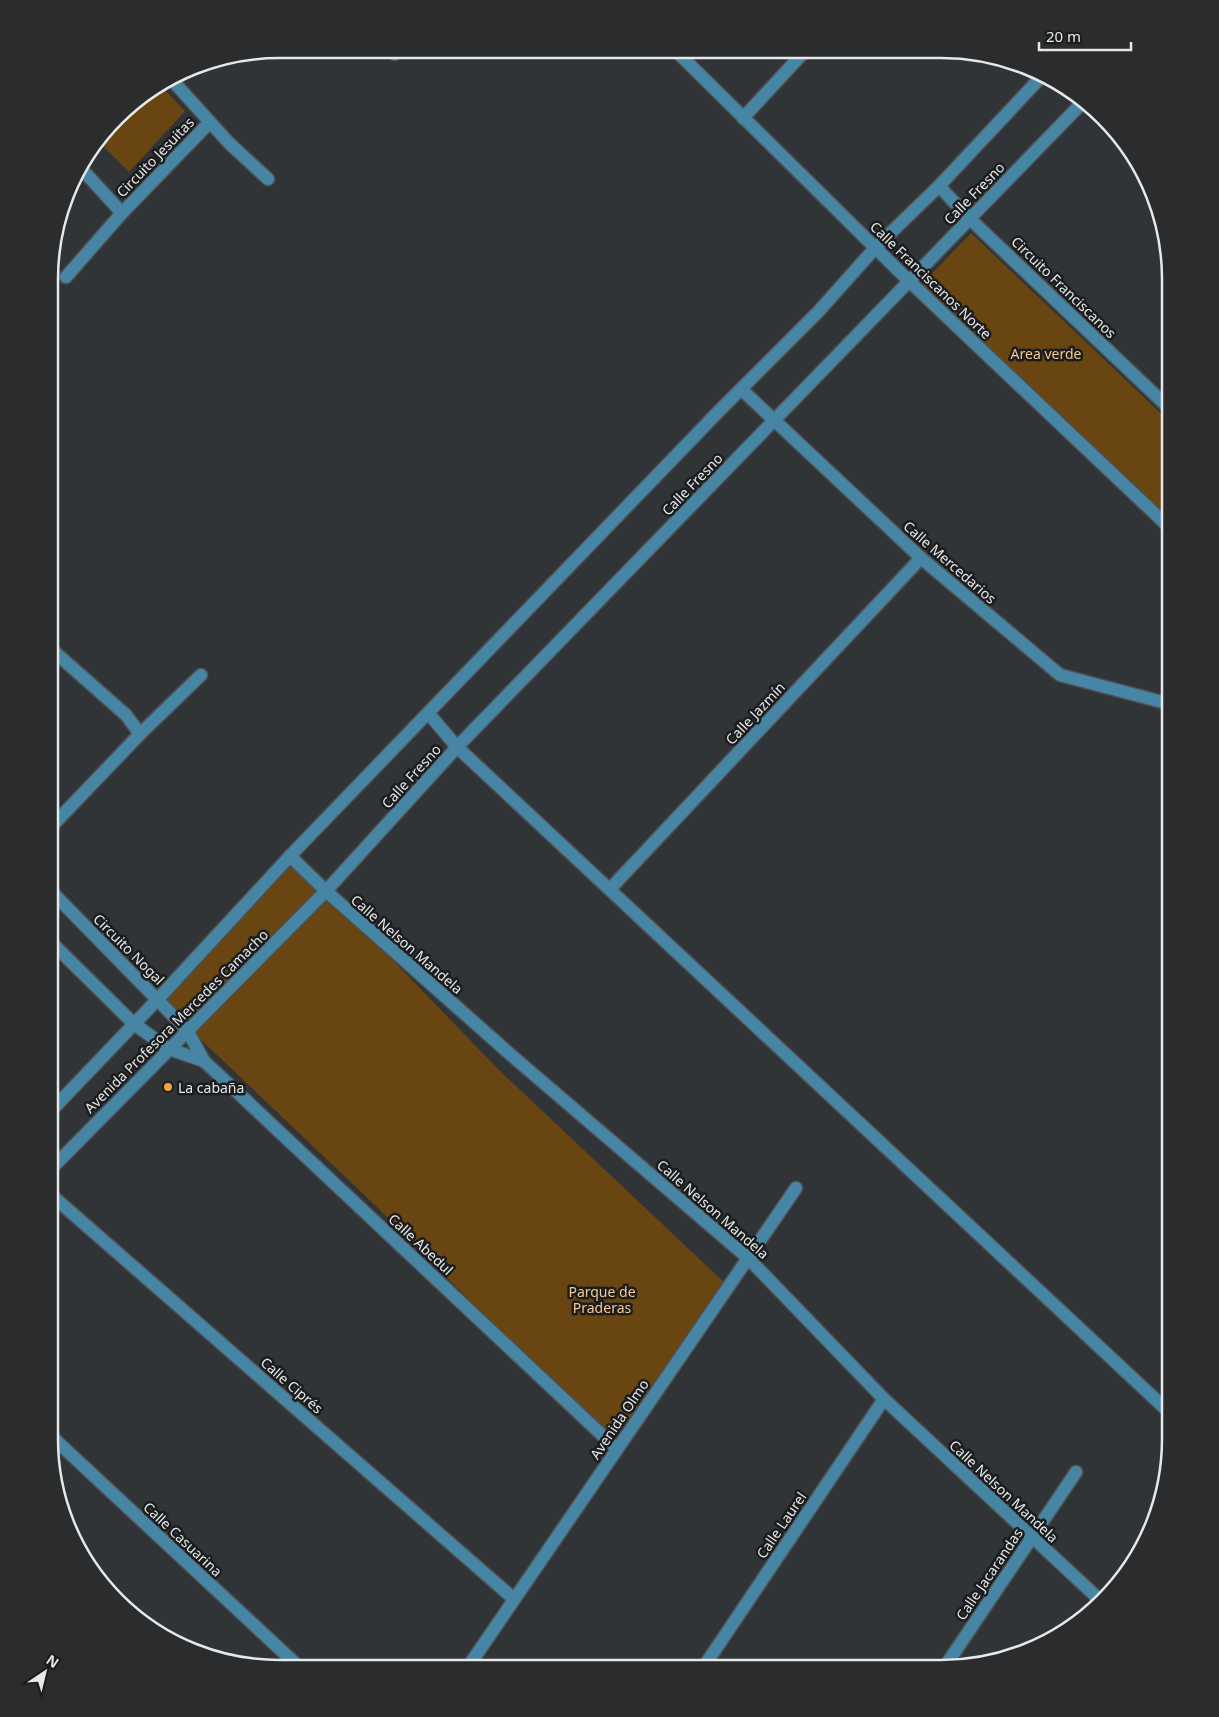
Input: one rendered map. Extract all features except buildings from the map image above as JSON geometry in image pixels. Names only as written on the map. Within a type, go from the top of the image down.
[{"type":"street","name":"Calle Franciscanos Norte","points":[[683,58],[909,281],[1162,520]]},
{"type":"street","points":[[743,118],[799,58]]},
{"type":"street","points":[[290,856],[741,389],[818,312],[876,247],[939,186],[1038,80]]},
{"type":"street","name":"Circuito Jesuitas","points":[[175,83],[229,143],[268,179]]},
{"type":"street","name":"Calle Fresno","points":[[326,891],[457,748],[1079,106]]},
{"type":"street","name":"Circuito Jesuitas","points":[[66,277],[122,212],[210,122]]},
{"type":"street","name":"Circuito Jesuitas","points":[[85,172],[122,212]]},
{"type":"street","name":"Circuito Franciscanos","points":[[939,186],[970,219],[1162,401]]},
{"type":"street","name":"Calle Mercedarios","points":[[741,389],[921,558],[1060,675],[1162,702]]},
{"type":"street","name":"Calle Jazmín","points":[[610,889],[921,558]]},
{"type":"street","points":[[58,655],[126,715],[140,734]]},
{"type":"street","points":[[58,820],[140,734],[201,675]]},
{"type":"street","points":[[429,714],[457,748],[1162,1406]]},
{"type":"street","name":"Calle Nelson Mandela","points":[[290,856],[326,891],[511,1055],[748,1258],[884,1399],[1095,1597]]},
{"type":"street","name":"Avenida Profesora Mercedes Camacho","points":[[58,1104],[290,856]]},
{"type":"street","name":"Avenida Profesora Mercedes Camacho","points":[[58,1163],[326,891]]},
{"type":"street","name":"Circuito Nogal","points":[[58,898],[187,1030]]},
{"type":"street","points":[[58,949],[134,1024],[169,1049]]},
{"type":"street","name":"Calle Abedul","points":[[187,1030],[204,1061],[617,1449]]},
{"type":"street","name":"Calle Abedul","points":[[169,1049],[204,1061]]},
{"type":"street","name":"Avenida Olmo","points":[[473,1660],[796,1188]]},
{"type":"street","name":"Calle Ciprés","points":[[58,1201],[514,1600]]},
{"type":"street","name":"Calle Laurel","points":[[709,1660],[884,1399]]},
{"type":"street","name":"Calle Casuarina","points":[[58,1442],[292,1660]]},
{"type":"street","name":"Calle Jacarandas","points":[[950,1659],[1076,1472]]},
{"type":"green space","points":[[164,89],[185,111],[129,172],[102,145],[133,112]]},
{"type":"green space","name":"Area verde","points":[[971,233],[1162,414],[1162,511],[921,285]]},
{"type":"green space","name":"Parque de Praderas","points":[[293,857],[499,1070],[728,1286],[617,1449],[377,1207],[158,999]]},
{"type":"place","name":"La cabaña","points":[[168,1087]]}]
